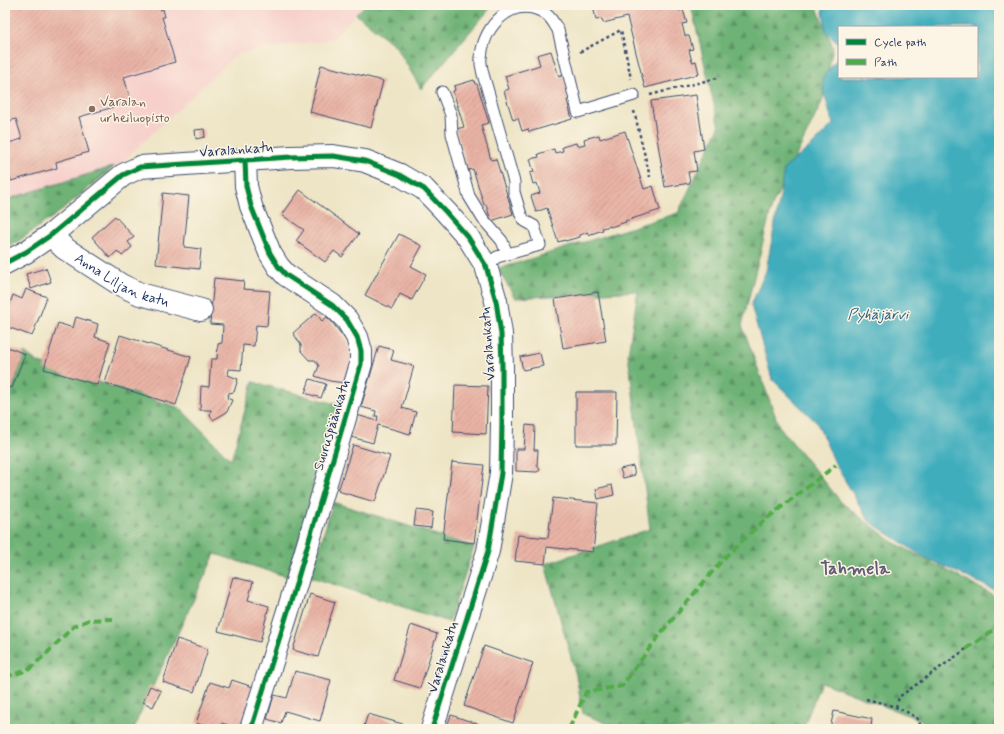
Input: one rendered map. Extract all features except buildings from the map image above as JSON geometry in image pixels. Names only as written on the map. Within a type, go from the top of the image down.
[{"type":"street","name":"Varalankatu","points":[[5,262],[26,252],[51,235],[123,175],[140,167],[291,157],[333,156],[365,161],[400,175],[424,189],[446,212],[468,237],[486,266],[496,301],[501,334],[501,473],[488,551],[432,729]]},
{"type":"street","name":"Suuruspäänkatu","points":[[244,160],[246,186],[251,206],[270,252],[278,266],[286,275],[332,305],[346,320],[357,337],[361,351],[361,364],[301,568],[251,729]]},
{"type":"street","name":"Anna Liljan katu","points":[[51,235],[64,248],[121,285],[140,294],[201,310]]},
{"type":"lane","points":[[486,266],[497,257],[540,245],[534,226],[525,221],[521,215],[514,192],[514,182],[483,74],[481,59],[486,37],[492,25],[500,15],[521,6],[532,7],[551,18],[558,30],[578,112],[634,95]]},
{"type":"lane","points":[[442,92],[450,114],[452,134],[470,196],[483,219],[502,241],[507,254]]},
{"type":"path","points":[[649,95],[717,78]]},
{"type":"path","points":[[896,707],[899,698],[966,650]]},
{"type":"path","points":[[866,699],[896,707],[910,713],[919,720],[921,729]]},
{"type":"shaded area","name":"Varalan urheiluopisto","points":[[5,5],[365,5],[332,39],[238,53],[119,165],[5,200]]},
{"type":"green space","points":[[365,5],[493,5],[421,89],[396,46],[356,14]]},
{"type":"green space","points":[[691,5],[816,5],[833,47],[822,102],[772,206],[742,325],[779,426],[842,503],[893,542],[999,598],[999,729],[926,729],[928,723],[821,682],[803,729],[621,729],[583,714],[576,675],[545,564],[650,529],[628,354],[638,291],[515,298],[498,269],[678,213],[719,127]]},
{"type":"green space","points":[[115,166],[61,211],[17,242],[5,247],[5,200]]},
{"type":"green space","points":[[25,353],[39,363],[180,408],[231,460],[253,382],[340,405],[288,577],[215,554],[134,729],[5,729],[5,409]]},
{"type":"green space","points":[[333,502],[474,547],[449,622],[311,577]]},
{"type":"water","name":"Pyhäjärvi","points":[[822,5],[999,5],[999,592],[922,556],[869,521],[836,465],[817,423],[772,379],[751,305],[766,271],[784,169],[811,146],[833,124],[824,93],[823,78],[838,57],[838,78],[978,78],[978,26],[838,26],[838,43],[826,31]]},
{"type":"marked path","points":[[569,729],[586,692],[622,686],[660,634],[724,558],[762,522],[836,465]]},
{"type":"marked path","points":[[5,677],[28,670],[74,626],[89,620],[113,619]]},
{"type":"marked path","points":[[966,649],[992,631],[999,630]]},
{"type":"cycle path","points":[[5,263],[26,252],[51,235],[123,175],[140,167],[291,157],[333,156],[365,161],[400,175],[424,189],[446,212],[468,237],[486,266],[496,301],[501,334],[502,367],[501,473],[488,551],[432,729]]},
{"type":"cycle path","points":[[245,160],[246,186],[251,206],[270,253],[286,275],[332,305],[347,320],[357,337],[361,351],[361,364],[292,598],[251,729]]},
{"type":"place","name":"Varalan urheiluopisto","points":[[92,109]]},
{"type":"district","name":"Tahmela","points":[[855,568]]}]
